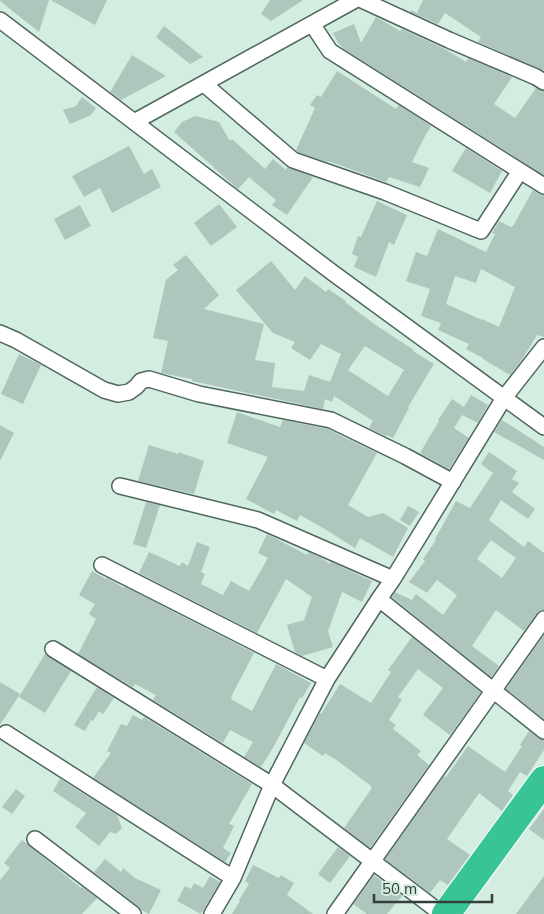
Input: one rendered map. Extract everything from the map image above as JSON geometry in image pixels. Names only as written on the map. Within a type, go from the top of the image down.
[{"type":"highway","points":[[444,914],[544,780]]},
{"type":"street","points":[[134,122],[355,0]]},
{"type":"street","points":[[362,0],[449,40],[536,76],[544,82]]},
{"type":"street","points":[[0,20],[334,273],[544,427]]},
{"type":"street","points":[[312,24],[330,52],[544,186]]},
{"type":"street","points":[[204,84],[293,160],[385,192],[481,231],[520,171]]},
{"type":"street","points":[[0,333],[16,340],[104,390],[118,394],[130,392],[140,381],[149,379],[199,394],[331,420],[453,482]]},
{"type":"street","points":[[212,914],[233,878],[272,784],[327,679],[393,579],[504,398],[544,347]]},
{"type":"street","points":[[120,486],[258,520],[393,579]]},
{"type":"street","points":[[102,565],[327,679]]},
{"type":"street","points":[[379,599],[544,731]]},
{"type":"street","points":[[335,914],[544,619]]},
{"type":"street","points":[[53,649],[272,784],[444,914]]},
{"type":"street","points":[[6,733],[233,878]]},
{"type":"street","points":[[35,839],[133,914]]},
{"type":"building","points":[[49,0],[39,32],[0,1]]},
{"type":"building","points":[[51,0],[107,0],[95,25]]},
{"type":"building","points":[[270,0],[303,0],[271,21],[261,14]]},
{"type":"building","points":[[423,0],[544,0],[544,71],[478,42],[481,37],[445,13],[438,24],[410,12],[411,10],[417,13]]},
{"type":"building","points":[[376,17],[400,31],[402,29],[445,49],[466,62],[468,58],[512,77],[494,104],[515,118],[536,88],[544,91],[544,175],[344,49],[338,43],[333,33],[354,24],[361,43]]},
{"type":"building","points":[[164,26],[203,57],[190,64],[156,37]]},
{"type":"building","points":[[132,55],[166,76],[121,100],[110,92]]},
{"type":"building","points":[[337,71],[396,109],[399,105],[431,126],[412,162],[429,168],[420,187],[389,177],[386,182],[296,150],[315,108],[310,105],[317,95],[321,97]]},
{"type":"building","points":[[82,97],[96,108],[91,115],[70,124],[63,110],[76,106]]},
{"type":"building","points":[[195,116],[219,122],[230,141],[232,139],[265,169],[273,159],[286,170],[287,167],[313,177],[287,215],[272,205],[276,200],[249,177],[238,189],[174,132],[182,122]]},
{"type":"building","points":[[129,146],[144,174],[152,169],[161,187],[112,213],[100,188],[84,197],[72,176]]},
{"type":"building","points":[[466,148],[502,171],[490,193],[452,171]]},
{"type":"building","points":[[533,190],[544,195],[544,337],[537,335],[510,375],[466,349],[469,344],[438,330],[441,323],[421,316],[430,289],[406,281],[416,252],[427,256],[438,229],[486,252],[495,234],[492,233],[499,221],[511,227]],"holes":[[[481,269],[515,287],[499,327],[446,304],[455,276],[476,283]]]},
{"type":"building","points":[[377,201],[407,215],[394,245],[389,242],[376,277],[354,267],[358,257],[352,254],[358,236],[361,237]]},
{"type":"building","points":[[219,204],[237,227],[211,246],[194,223]]},
{"type":"building","points":[[80,205],[91,226],[65,240],[54,219]]},
{"type":"building","points":[[186,255],[219,295],[204,309],[264,324],[255,360],[275,363],[272,387],[304,391],[309,375],[330,382],[341,354],[321,344],[310,360],[291,348],[295,342],[273,333],[236,290],[271,261],[295,290],[305,276],[326,292],[328,289],[346,301],[377,326],[434,364],[408,407],[393,438],[369,428],[373,421],[334,396],[332,402],[325,399],[323,409],[161,373],[168,341],[153,338],[166,280],[178,270],[173,265]],"holes":[[[365,346],[404,370],[388,396],[348,370]]]},
{"type":"building","points":[[19,354],[41,365],[23,404],[1,394]]},
{"type":"building","points":[[471,395],[488,405],[478,423],[462,415],[454,428],[469,438],[449,469],[420,453],[452,399],[464,407]]},
{"type":"building","points":[[237,412],[280,427],[283,420],[328,429],[377,453],[348,505],[368,517],[383,513],[408,528],[393,557],[360,538],[355,548],[300,515],[297,521],[276,510],[274,514],[246,499],[268,457],[227,443]]},
{"type":"building","points":[[502,420],[544,447],[544,460],[494,432]]},
{"type":"building","points":[[0,425],[14,433],[0,461]]},
{"type":"building","points":[[149,445],[204,461],[194,494],[138,481]]},
{"type":"building","points":[[489,452],[517,471],[512,479],[519,483],[512,492],[535,509],[528,519],[501,500],[489,520],[524,547],[528,541],[544,553],[544,610],[536,614],[524,631],[496,610],[472,646],[499,666],[491,677],[392,597],[395,592],[412,600],[416,594],[443,615],[457,595],[437,580],[427,593],[409,582],[425,561],[423,559],[436,540],[456,501],[470,508],[493,473],[481,464]],"holes":[[[491,540],[516,558],[502,578],[477,559]]]},
{"type":"building","points":[[146,502],[160,505],[146,548],[133,544]]},
{"type":"building","points":[[408,506],[419,512],[410,526],[400,520]]},
{"type":"building","points":[[267,534],[307,555],[308,552],[330,564],[331,562],[372,581],[362,602],[342,592],[328,631],[333,647],[302,656],[295,652],[287,625],[304,620],[312,597],[286,579],[257,633],[139,573],[149,552],[180,566],[182,562],[188,566],[197,542],[210,547],[201,572],[205,574],[201,584],[223,595],[231,581],[249,591],[268,558],[258,553]]},
{"type":"building","points":[[92,571],[254,653],[231,699],[252,711],[276,664],[311,683],[302,698],[300,697],[261,767],[244,757],[253,742],[230,730],[223,743],[153,700],[156,695],[135,684],[133,687],[78,654],[96,619],[89,614],[95,604],[79,595]]},
{"type":"building","points":[[544,635],[544,719],[506,689]]},
{"type":"building","points":[[412,637],[481,692],[450,735],[423,715],[443,688],[418,669],[398,697],[402,699],[389,720],[396,725],[393,729],[421,751],[417,755],[429,765],[370,848],[344,828],[372,788],[371,786],[338,761],[325,753],[323,756],[304,743],[320,713],[340,684],[371,703],[391,672],[388,670]]},
{"type":"building","points":[[45,654],[71,671],[45,713],[19,697]]},
{"type":"building","points":[[0,682],[20,694],[0,725]]},
{"type":"building","points":[[97,687],[114,698],[103,714],[99,711],[93,721],[91,720],[85,731],[74,725]]},
{"type":"building","points":[[133,715],[142,720],[144,717],[252,784],[229,824],[234,826],[223,848],[231,853],[225,862],[93,778],[111,753],[107,751],[121,724],[127,726]]},
{"type":"building","points":[[529,731],[544,740],[544,750],[527,776],[520,772],[508,791],[513,795],[502,811],[479,793],[447,839],[470,855],[448,885],[440,880],[430,893],[385,859],[444,776],[446,777],[468,746],[505,772],[522,746],[520,745]]},
{"type":"building","points":[[60,779],[117,815],[122,828],[116,834],[110,832],[99,846],[75,827],[86,813],[53,791]]},
{"type":"building","points":[[16,789],[25,796],[12,814],[2,807]]},
{"type":"building","points":[[544,809],[544,840],[529,829]]},
{"type":"building","points":[[22,840],[81,888],[97,898],[82,914],[0,914],[0,880],[10,868],[4,863]]},
{"type":"building","points":[[338,847],[350,856],[330,883],[318,874]]},
{"type":"building","points":[[105,859],[121,872],[123,868],[135,878],[161,890],[149,914],[141,910],[94,872]]},
{"type":"building","points":[[253,865],[279,878],[281,875],[294,883],[287,895],[313,914],[232,914],[249,884],[245,881]]},
{"type":"building","points":[[374,875],[402,896],[387,914],[367,914],[353,904]]},
{"type":"building","points":[[210,876],[220,882],[201,914],[177,901],[185,886],[191,889],[194,883],[203,888]]},
{"type":"building","points":[[544,876],[544,914],[516,914]]}]
